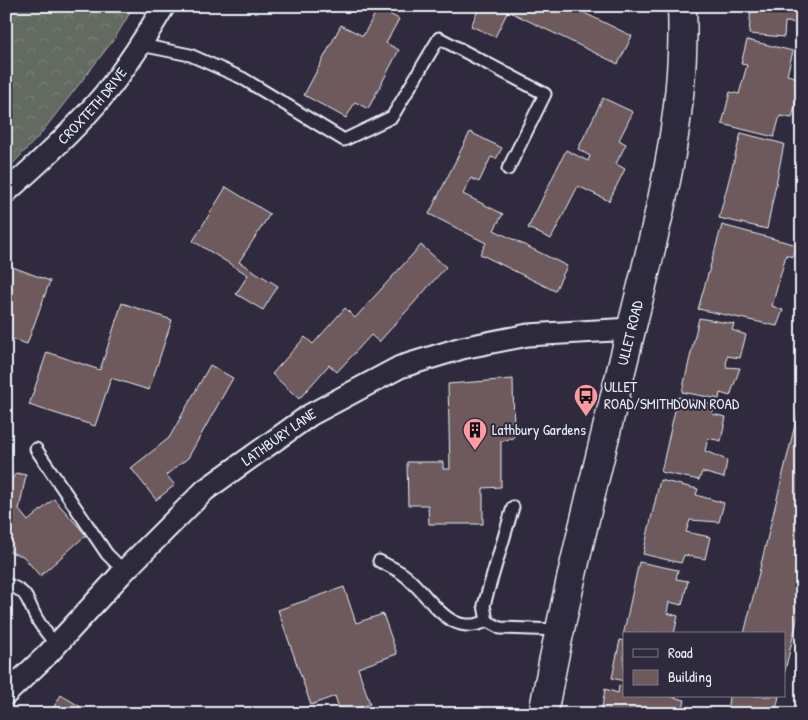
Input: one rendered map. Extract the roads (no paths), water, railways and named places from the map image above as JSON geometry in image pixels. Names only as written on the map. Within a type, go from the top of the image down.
[{"type":"main road","name":"ULLET ROAD","points":[[543,714],[559,630],[659,217],[677,126],[682,6]]},
{"type":"street","name":"CROXTETH DRIVE","points":[[6,192],[55,149],[98,102],[141,45],[164,6]]},
{"type":"street","name":"LATHBURY LANE","points":[[6,694],[56,645],[124,571],[205,490],[310,415],[400,367],[462,348],[528,334],[631,329]]},
{"type":"lane","points":[[141,45],[190,55],[242,78],[344,140],[392,117],[439,38],[546,94],[508,169]]},
{"type":"lane","points":[[36,448],[107,554],[124,571]]},
{"type":"lane","points":[[487,621],[484,605],[513,507]]},
{"type":"lane","points":[[379,561],[403,573],[450,622],[464,627],[477,626],[487,621]]},
{"type":"lane","points":[[6,584],[21,589],[30,601],[36,618],[56,645]]},
{"type":"lane","points":[[487,621],[500,628],[559,630]]},
{"type":"place","name":"ULLET ROAD/SMITHDOWN ROAD","points":[[586,417]]},
{"type":"place","name":"Lathbury Gardens","points":[[475,451]]}]
